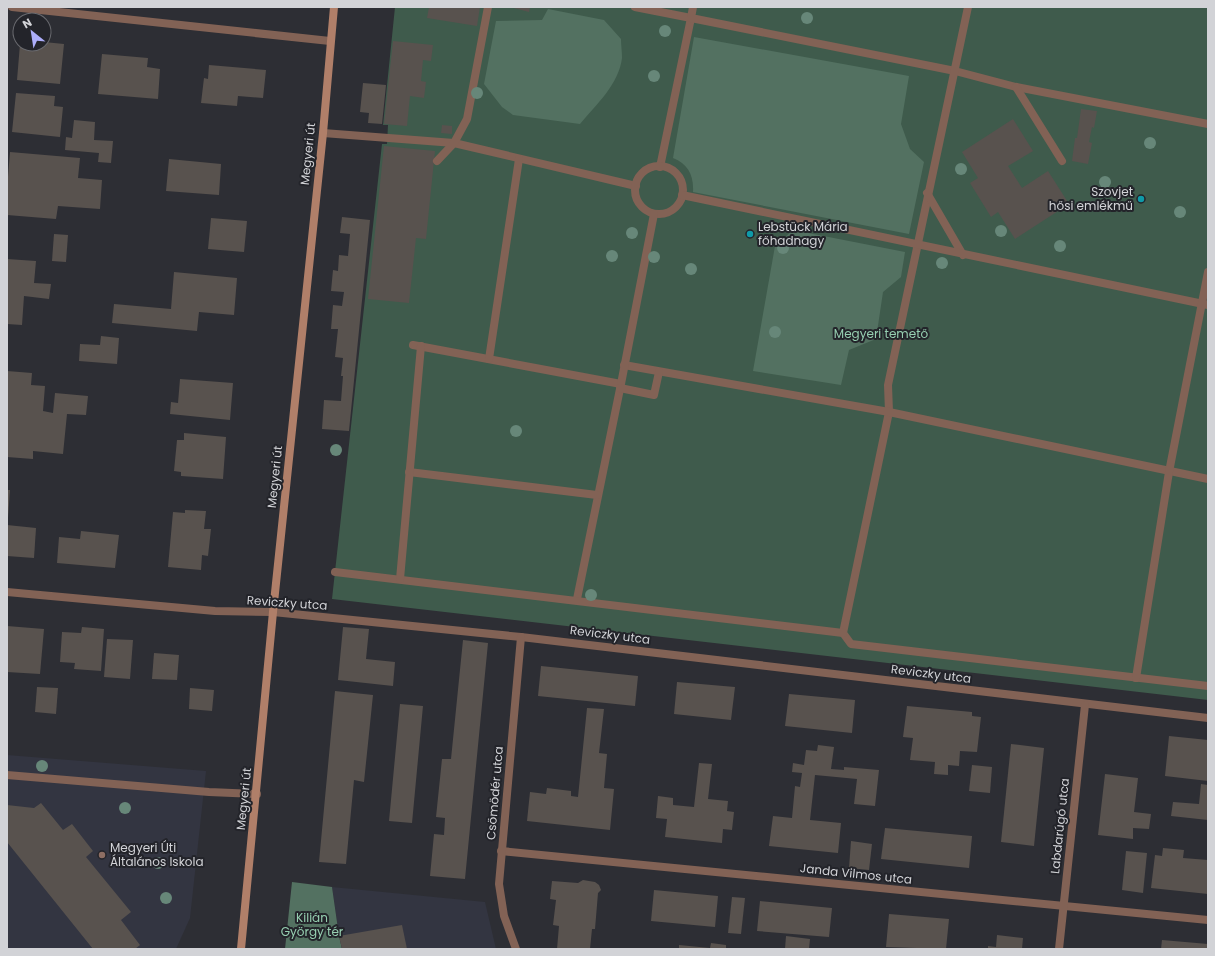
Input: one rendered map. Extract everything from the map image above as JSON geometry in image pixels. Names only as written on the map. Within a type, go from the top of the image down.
[{"type":"main road","name":"Megyeri út","points":[[241,949],[257,794],[273,612],[323,133],[334,7]]},
{"type":"street","points":[[12,7],[330,41]]},
{"type":"street","points":[[437,161],[454,143],[467,119],[488,7]]},
{"type":"street","points":[[635,7],[955,71],[1016,87],[1208,124]]},
{"type":"street","points":[[660,167],[693,7]]},
{"type":"street","points":[[843,633],[889,412],[888,384],[927,193],[968,7]]},
{"type":"street","points":[[1016,87],[1062,161]]},
{"type":"street","points":[[323,133],[454,143],[636,186]]},
{"type":"street","points":[[489,359],[519,159]]},
{"type":"street","points":[[660,167],[668,168],[678,176],[682,187],[682,195],[679,203],[674,209],[666,213],[654,214],[644,209],[639,204],[636,197],[636,186],[640,175],[646,170],[660,167]]},
{"type":"street","points":[[927,193],[963,255]]},
{"type":"street","points":[[682,195],[963,255],[1205,304]]},
{"type":"street","points":[[576,599],[654,214]]},
{"type":"street","points":[[1136,678],[1169,472],[1205,304],[1208,272]]},
{"type":"street","points":[[400,579],[409,472],[417,345],[620,386],[654,395],[659,372]]},
{"type":"street","points":[[624,365],[889,412],[1208,479]]},
{"type":"street","points":[[409,472],[597,495]]},
{"type":"street","points":[[335,572],[576,599],[843,633],[851,644],[1208,686]]},
{"type":"street","name":"Reviczky utca","points":[[7,592],[215,611],[273,612],[521,636],[1208,718]]},
{"type":"street","name":"Csömödér utca","points":[[516,949],[504,916],[500,890],[502,851],[521,636]]},
{"type":"street","name":"Labdarúgó utca","points":[[1059,949],[1085,704]]},
{"type":"street","points":[[7,775],[209,792],[257,794]]},
{"type":"street","name":"Janda Vilmos utca","points":[[502,851],[1208,920]]},
{"type":"shaded area","name":"Megyeri Úti Általános Iskola","points":[[7,755],[206,771],[190,918],[176,949],[7,949]]},
{"type":"shaded area","points":[[332,887],[485,902],[496,949],[342,949]]},
{"type":"green space","name":"Megyeri temető","points":[[395,7],[1208,7],[1208,700],[332,599],[382,144],[387,144],[388,125],[383,125]]},
{"type":"green space","points":[[548,9],[604,20],[621,39],[622,58],[616,77],[600,102],[580,124],[513,115],[502,107],[484,84],[496,21],[542,20]]},
{"type":"green space","points":[[694,37],[909,76],[901,124],[910,149],[924,162],[909,234],[693,192],[692,180],[689,171],[683,163],[673,158]]},
{"type":"green space","points":[[793,230],[905,252],[901,277],[883,292],[876,339],[849,350],[841,385],[753,371],[775,246]]},
{"type":"green space","name":"Kilián György tér","points":[[292,882],[332,887],[342,949],[285,949]]},
{"type":"building","points":[[429,7],[480,7],[477,26],[427,18]]},
{"type":"building","points":[[510,7],[530,7],[529,12]]},
{"type":"building","points":[[393,41],[433,45],[431,61],[423,60],[421,81],[426,82],[424,98],[410,96],[407,126],[384,124]]},
{"type":"building","points":[[52,43],[64,44],[60,84],[17,80],[19,52],[52,52]]},
{"type":"building","points":[[102,54],[148,58],[147,67],[160,69],[158,99],[98,94]]},
{"type":"building","points":[[209,65],[266,70],[263,98],[238,96],[237,106],[201,103],[204,78],[208,79]]},
{"type":"building","points":[[363,83],[386,85],[382,124],[368,123],[369,113],[360,112]]},
{"type":"building","points":[[16,93],[55,96],[54,106],[63,107],[60,137],[12,132]]},
{"type":"building","points":[[1081,109],[1097,111],[1094,128],[1092,127],[1089,142],[1092,143],[1088,164],[1072,161]]},
{"type":"building","points":[[1013,119],[1033,151],[1008,166],[1022,188],[1048,171],[1069,204],[1015,239],[998,212],[991,217],[970,183],[978,178],[962,152]]},
{"type":"building","points":[[74,120],[95,122],[94,140],[113,141],[111,163],[98,162],[99,153],[65,150],[66,137],[72,138]]},
{"type":"building","points":[[442,125],[452,126],[452,134],[441,133]]},
{"type":"building","points":[[384,146],[435,151],[426,239],[416,238],[409,303],[368,299]]},
{"type":"building","points":[[10,152],[80,158],[78,178],[102,180],[100,209],[58,206],[56,219],[7,215],[7,189]]},
{"type":"building","points":[[169,159],[221,164],[219,195],[166,191]]},
{"type":"building","points":[[342,217],[370,220],[349,431],[322,429],[324,400],[341,401],[343,358],[335,357],[338,329],[331,329],[333,305],[342,306],[344,292],[331,291],[333,270],[338,271],[339,255],[348,256],[350,234],[340,233]]},
{"type":"building","points":[[211,218],[247,221],[244,252],[208,249]]},
{"type":"building","points":[[54,234],[68,235],[66,262],[52,261]]},
{"type":"building","points":[[7,259],[36,261],[34,283],[51,284],[49,299],[24,296],[22,325],[7,324]]},
{"type":"building","points":[[174,272],[237,278],[234,315],[199,312],[197,331],[112,323],[114,304],[171,309]]},
{"type":"building","points":[[101,336],[119,338],[117,364],[79,361],[80,344],[100,345]]},
{"type":"building","points":[[7,371],[32,373],[31,385],[45,386],[43,411],[53,413],[55,393],[88,396],[86,415],[67,414],[63,454],[33,451],[33,459],[7,457]]},
{"type":"building","points":[[180,379],[233,383],[230,420],[170,414],[171,402],[178,403]]},
{"type":"building","points":[[184,433],[226,437],[223,479],[181,476],[181,472],[174,471],[177,440],[184,440]]},
{"type":"building","points":[[7,490],[10,490],[8,518],[7,518]]},
{"type":"building","points":[[185,510],[206,511],[204,529],[211,529],[208,556],[202,555],[201,570],[168,567],[173,512],[185,513]]},
{"type":"building","points":[[7,525],[36,528],[34,558],[7,556]]},
{"type":"building","points":[[81,531],[119,535],[115,568],[57,563],[59,537],[80,539]]},
{"type":"building","points":[[7,626],[44,629],[40,674],[7,672]]},
{"type":"building","points":[[82,627],[104,629],[101,671],[74,669],[75,663],[60,662],[62,632],[81,633]]},
{"type":"building","points":[[343,627],[369,629],[366,659],[395,662],[393,686],[338,680]]},
{"type":"building","points":[[107,639],[133,640],[130,679],[104,677]]},
{"type":"building","points":[[463,640],[488,643],[465,879],[430,876],[434,834],[444,835],[445,818],[436,817],[442,759],[451,759]]},
{"type":"building","points":[[154,653],[179,655],[177,680],[152,679]]},
{"type":"building","points":[[541,666],[638,676],[635,706],[538,696]]},
{"type":"building","points":[[677,682],[735,687],[731,720],[674,714]]},
{"type":"building","points":[[37,687],[58,688],[56,714],[35,712]]},
{"type":"building","points":[[190,688],[214,690],[212,711],[189,709]]},
{"type":"building","points":[[335,691],[373,695],[364,782],[354,780],[346,864],[319,862]]},
{"type":"building","points":[[789,694],[855,700],[852,733],[785,726]]},
{"type":"building","points":[[400,704],[423,706],[412,823],[389,821]]},
{"type":"building","points":[[907,706],[972,712],[972,716],[981,717],[977,752],[960,751],[959,766],[948,765],[948,775],[934,774],[935,762],[910,760],[913,738],[903,737]]},
{"type":"building","points":[[587,708],[604,709],[599,753],[607,754],[604,788],[614,789],[610,830],[527,821],[530,792],[546,794],[547,788],[571,791],[571,796],[578,797]]},
{"type":"building","points":[[1169,736],[1208,740],[1208,781],[1165,776]]},
{"type":"building","points":[[1011,744],[1044,748],[1034,846],[1001,842]]},
{"type":"building","points":[[818,745],[834,747],[831,769],[844,770],[844,767],[879,770],[875,806],[854,804],[857,779],[815,775],[810,820],[841,823],[838,853],[769,846],[773,816],[792,818],[795,786],[800,787],[802,773],[792,772],[793,763],[804,765],[806,750],[817,751]]},
{"type":"building","points":[[699,763],[712,764],[708,799],[728,801],[727,811],[734,812],[732,830],[723,829],[722,843],[665,837],[667,819],[656,818],[658,796],[673,798],[673,805],[694,807]]},
{"type":"building","points":[[972,765],[992,767],[990,793],[969,791]]},
{"type":"building","points":[[1105,774],[1138,778],[1134,812],[1151,814],[1149,829],[1133,828],[1133,839],[1098,835]]},
{"type":"building","points":[[1201,784],[1208,785],[1208,820],[1171,816],[1173,802],[1199,804]]},
{"type":"building","points":[[41,803],[63,830],[72,824],[93,851],[86,857],[131,912],[121,920],[140,945],[135,949],[93,949],[7,842],[7,805],[34,808]]},
{"type":"building","points":[[885,828],[972,836],[969,868],[881,859]]},
{"type":"building","points":[[851,841],[872,844],[869,870],[849,868]]},
{"type":"building","points":[[1163,848],[1184,850],[1183,858],[1208,860],[1208,894],[1151,888],[1155,855],[1162,856]]},
{"type":"building","points":[[1126,851],[1147,853],[1143,893],[1122,890]]},
{"type":"building","points":[[583,880],[595,882],[599,885],[601,890],[598,893],[595,929],[592,929],[590,949],[557,949],[559,926],[553,925],[556,900],[550,899],[552,881],[578,883]]},
{"type":"building","points":[[654,890],[718,896],[715,927],[651,921]]},
{"type":"building","points":[[732,897],[745,898],[741,934],[728,933]]},
{"type":"building","points":[[760,901],[832,908],[829,937],[757,931]]},
{"type":"building","points":[[889,914],[949,919],[946,949],[886,947]]},
{"type":"building","points":[[402,925],[407,949],[342,949],[339,936]]},
{"type":"building","points":[[997,935],[1023,938],[1022,949],[988,949],[988,946],[996,947]]},
{"type":"building","points":[[786,936],[810,939],[809,949],[785,949]]},
{"type":"building","points":[[1162,940],[1208,944],[1208,949],[1161,949]]},
{"type":"building","points":[[711,943],[726,945],[726,949],[679,949],[679,945],[710,948]]},
{"type":"place","name":"Szovjet hősi emlékmű","points":[[1141,199]]},
{"type":"place","name":"Lebstück Mária főhadnagy","points":[[750,234]]},
{"type":"place","name":"Megyeri Úti Általános Iskola","points":[[102,855]]}]
